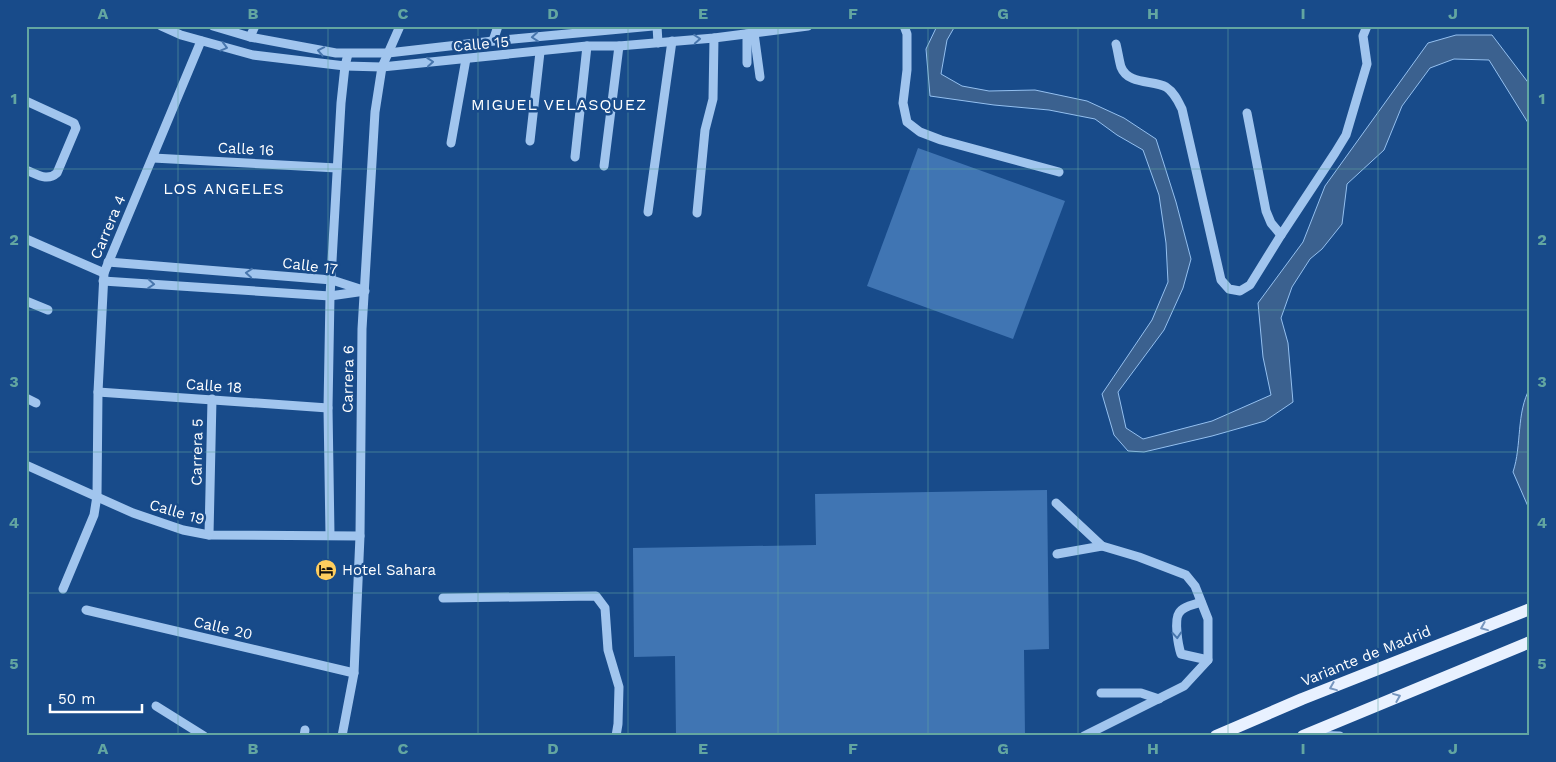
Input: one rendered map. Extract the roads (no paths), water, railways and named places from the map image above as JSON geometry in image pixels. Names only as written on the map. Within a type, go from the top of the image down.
[{"type":"main road","name":"Variante de Madrid","points":[[1216,736],[1302,699],[1530,609]]},
{"type":"main road","points":[[1304,735],[1530,642]]},
{"type":"street","name":"Calle 15","points":[[161,26],[181,35],[253,55],[345,66],[382,67],[588,46],[619,46],[714,38],[808,26]]},
{"type":"street","name":"Calle 15","points":[[213,26],[250,37],[348,54],[388,53],[493,40],[653,26]]},
{"type":"street","points":[[250,37],[255,26]]},
{"type":"street","name":"Carrera 6","points":[[342,736],[354,673],[360,536],[362,329],[375,112],[382,67],[400,26]]},
{"type":"street","points":[[493,40],[498,26]]},
{"type":"street","points":[[658,26],[658,42]]},
{"type":"street","points":[[904,26],[907,34],[907,70],[903,103],[907,122],[920,132],[941,140],[1059,172]]},
{"type":"street","points":[[1116,44],[1122,68],[1126,74],[1132,78],[1166,87],[1176,97],[1182,109],[1222,280],[1229,289],[1240,291],[1250,285],[1346,135],[1367,64],[1364,36],[1368,26]]},
{"type":"street","points":[[746,63],[750,33]]},
{"type":"street","points":[[750,33],[760,77]]},
{"type":"street","points":[[697,213],[706,130],[713,99],[714,38]]},
{"type":"street","name":"Carrera 4","points":[[63,589],[94,515],[103,277],[201,41]]},
{"type":"street","points":[[648,212],[672,41]]},
{"type":"street","points":[[574,157],[588,46]]},
{"type":"street","points":[[604,166],[619,46]]},
{"type":"street","points":[[530,141],[540,52]]},
{"type":"street","name":"Carrera 6","points":[[330,535],[328,408],[330,296],[341,103],[348,54]]},
{"type":"street","points":[[451,143],[466,59]]},
{"type":"street","points":[[26,100],[74,123],[76,128],[58,173],[52,178],[46,178],[26,170]]},
{"type":"street","points":[[1247,113],[1266,211],[1271,223],[1281,236]]},
{"type":"street","name":"Calle 16","points":[[153,158],[337,168]]},
{"type":"street","name":"Calle 17","points":[[26,239],[103,277],[330,296],[365,291]]},
{"type":"street","name":"Calle 17","points":[[108,262],[332,280],[365,291]]},
{"type":"street","points":[[26,300],[48,310]]},
{"type":"street","name":"Calle 18","points":[[98,392],[328,408]]},
{"type":"street","points":[[26,398],[36,403]]},
{"type":"street","name":"Carrera 5","points":[[209,535],[212,399]]},
{"type":"street","name":"Calle 19","points":[[26,466],[133,513],[183,530],[209,535],[360,536]]},
{"type":"street","points":[[1056,503],[1102,546]]},
{"type":"street","points":[[1056,554],[1102,546],[1139,557],[1186,575],[1195,586],[1208,619],[1208,660],[1184,686],[1084,736]]},
{"type":"street","points":[[443,598],[596,596],[604,608],[608,650],[619,687],[616,736]]},
{"type":"street","points":[[1201,602],[1184,608],[1178,613],[1178,646],[1181,654],[1208,660]]},
{"type":"street","name":"Calle 20","points":[[86,610],[354,673]]},
{"type":"street","points":[[1101,693],[1141,693],[1159,699]]},
{"type":"street","points":[[156,706],[204,736]]},
{"type":"street","points":[[1304,735],[1340,736]]},
{"type":"water","points":[[937,26],[955,26],[947,40],[941,74],[962,86],[989,91],[1035,90],[1087,101],[1124,118],[1156,139],[1176,202],[1191,259],[1183,288],[1164,330],[1118,392],[1126,428],[1143,439],[1212,421],[1271,395],[1263,357],[1258,303],[1303,242],[1325,186],[1428,43],[1456,35],[1492,35],[1530,85],[1530,126],[1489,60],[1454,59],[1430,68],[1402,106],[1384,150],[1347,184],[1342,224],[1322,249],[1310,259],[1292,287],[1281,318],[1288,343],[1293,402],[1265,421],[1144,452],[1128,451],[1114,435],[1102,394],[1152,320],[1168,282],[1166,243],[1159,195],[1143,150],[1117,135],[1095,119],[1049,110],[930,96],[926,49]]},
{"type":"water","points":[[1530,388],[1530,511],[1513,472],[1523,408]]},
{"type":"place","name":"Hotel Sahara","points":[[326,570]]},
{"type":"district","name":"MIGUEL VELASQUEZ","points":[[559,104]]},
{"type":"district","name":"LOS ANGELES","points":[[224,188]]}]
